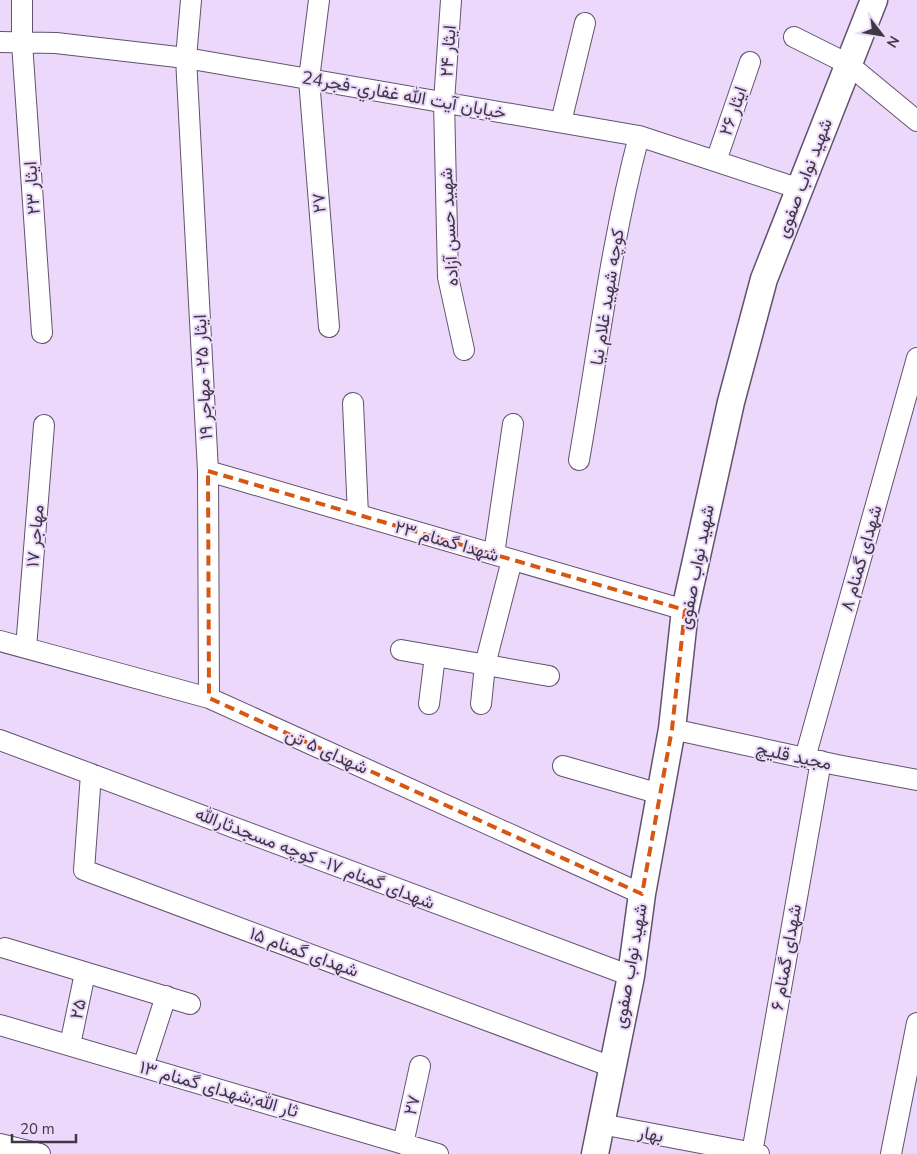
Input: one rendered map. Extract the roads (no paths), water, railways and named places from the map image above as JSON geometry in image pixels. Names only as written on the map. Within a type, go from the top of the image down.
[{"type":"street","name":"ایثار ۲۳","points":[[22,0],[22,43],[42,333]]},
{"type":"street","name":"ایثار ۲۵- مهاجر ۱۹","points":[[191,0],[186,58],[208,471],[209,698]]},
{"type":"street","name":"۲۷","points":[[319,0],[309,80],[329,327]]},
{"type":"street","name":"ایثار ۲۴","points":[[444,102],[451,0]]},
{"type":"street","name":"شهید نواب صفوی","points":[[595,1154],[630,976],[642,894],[672,729],[685,610],[731,402],[764,279],[874,0]]},
{"type":"street","points":[[561,122],[585,22]]},
{"type":"street","points":[[794,37],[848,64],[917,121]]},
{"type":"street","name":"خيابان آيت الله غفاري-فجر24","points":[[0,42],[56,43],[186,58],[639,136],[800,189]]},
{"type":"street","name":"ایثار ۲۶","points":[[716,161],[750,62]]},
{"type":"street","name":"شهید حسن آزاده","points":[[444,102],[448,277],[464,350]]},
{"type":"street","name":"کوچه شهید غلام نیا","points":[[578,460],[597,359],[613,251],[639,136]]},
{"type":"street","name":"شهدای گمنام ۸","points":[[813,760],[917,358]]},
{"type":"street","points":[[352,403],[358,515]]},
{"type":"street","points":[[481,704],[485,665],[503,557],[513,424]]},
{"type":"street","name":"مهاجر ۱۷","points":[[26,648],[44,425]]},
{"type":"street","name":"شهدا گمنام ۲۳","points":[[208,471],[685,610]]},
{"type":"street","name":"شهدای ۵ تن","points":[[0,641],[209,698],[642,894]]},
{"type":"street","points":[[401,650],[549,676]]},
{"type":"street","points":[[428,704],[435,656]]},
{"type":"street","name":"مجید قلیچ","points":[[672,729],[813,760],[917,780]]},
{"type":"street","name":"شهدای گمنام ۱۷- كوچه مسجدثارالله","points":[[0,740],[630,976]]},
{"type":"street","name":"شهدای گمنام ۶","points":[[755,1153],[813,760]]},
{"type":"street","points":[[563,766],[660,794]]},
{"type":"street","name":"شهدای گمنام ۱۵","points":[[91,774],[84,870],[612,1067]]},
{"type":"street","points":[[4,948],[190,1004]]},
{"type":"street","name":"۲۵","points":[[70,1045],[85,972]]},
{"type":"street","points":[[143,1067],[166,996]]},
{"type":"street","points":[[891,1154],[917,1023]]},
{"type":"street","name":"ثار الله;شهدای گمنام ۱۳","points":[[0,1024],[438,1154]]},
{"type":"street","name":"۲۷","points":[[403,1144],[420,1066]]},
{"type":"street","name":"بهار","points":[[601,1124],[755,1153]]},
{"type":"street","points":[[0,1144],[40,1154]]}]
